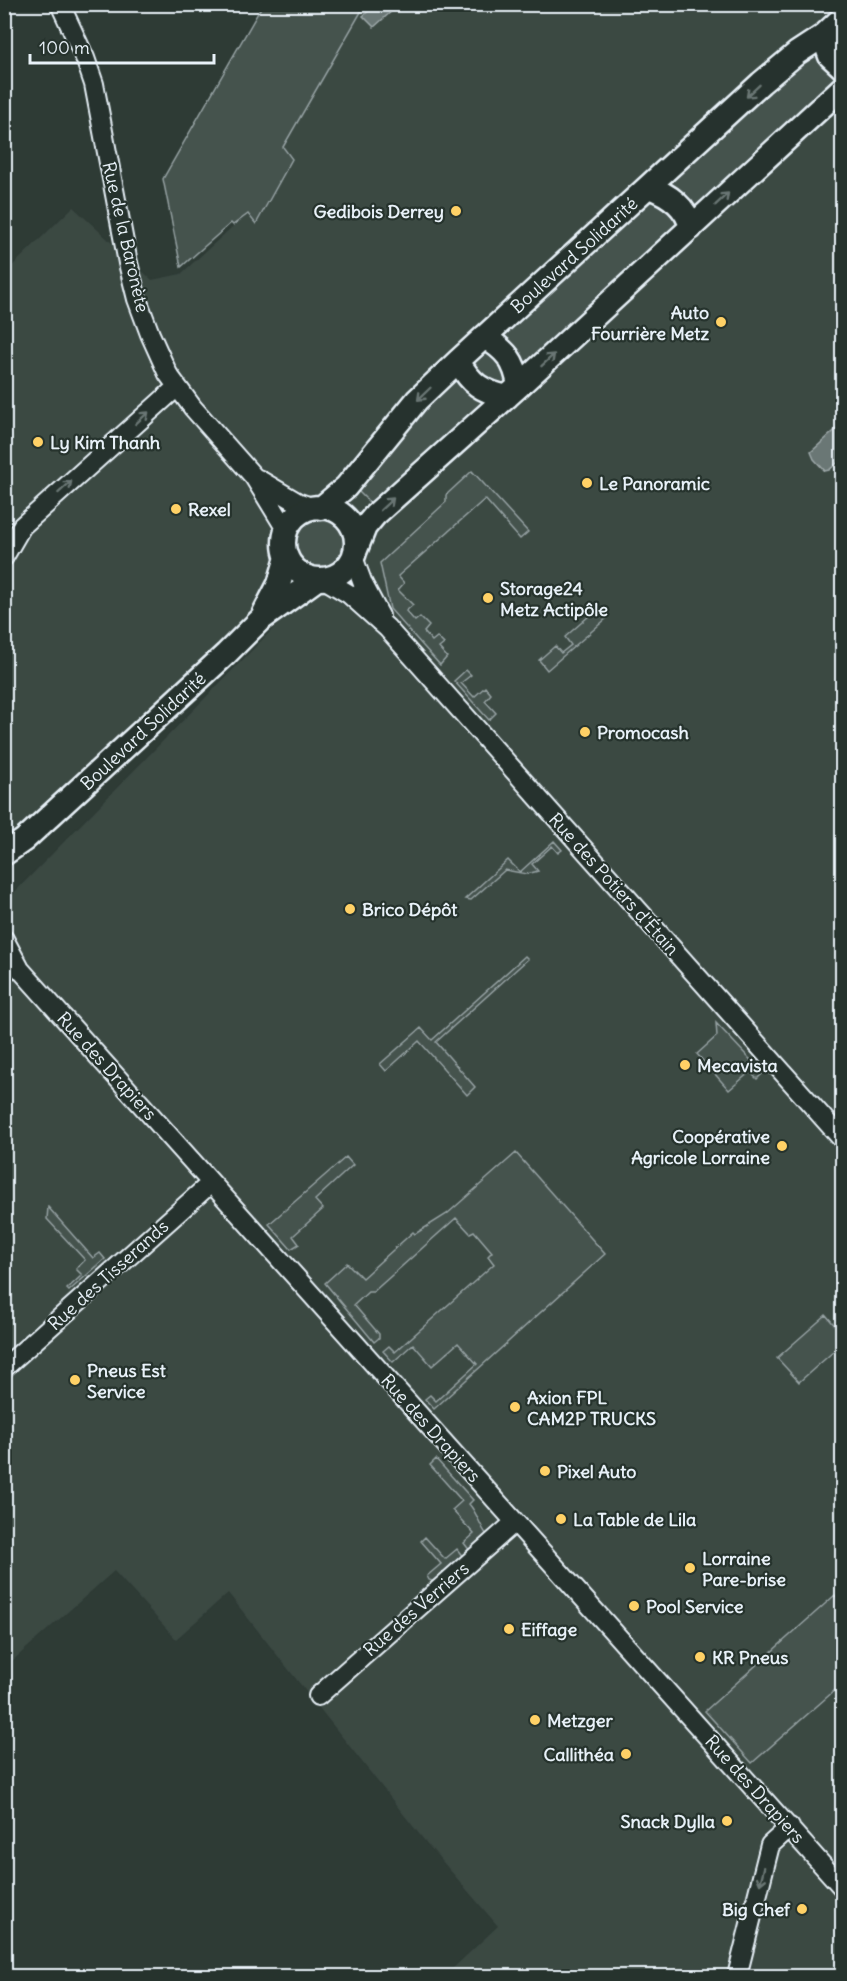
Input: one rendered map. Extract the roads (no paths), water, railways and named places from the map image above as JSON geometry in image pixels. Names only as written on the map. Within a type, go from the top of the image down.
[{"type":"main road","points":[[835,29],[830,56],[843,67]]},
{"type":"main road","name":"Boulevard Solidarité","points":[[317,508],[346,487],[417,400],[458,361],[761,83],[797,53],[835,29]]},
{"type":"main road","points":[[354,554],[356,538],[348,521],[333,510],[317,508],[300,514],[287,531],[285,544],[287,557],[303,575],[321,579],[341,572],[354,554],[365,527],[375,515],[513,392],[843,88]]},
{"type":"main road","points":[[649,187],[663,192],[678,205],[689,219],[691,228]]},
{"type":"main road","points":[[484,337],[501,347],[512,361],[517,373],[513,392]]},
{"type":"main road","points":[[458,361],[470,379],[481,389],[513,392]]},
{"type":"main road","name":"Boulevard Solidarité","points":[[260,620],[279,584],[287,557]]},
{"type":"main road","name":"Boulevard Solidarité","points":[[4,854],[24,840],[260,620],[321,579]]},
{"type":"main road","name":"Boulevard Solidarité","points":[[4,872],[24,840]]},
{"type":"street","name":"Rue de la Baronète","points":[[60,4],[81,48],[94,84],[116,204],[137,299],[161,361],[193,408],[254,477],[287,531]]},
{"type":"street","points":[[4,557],[22,526],[177,387]]},
{"type":"street","name":"Rue de la Baronète","points":[[254,477],[297,502],[317,508]]},
{"type":"street","name":"Rue des Potiers d'Étain","points":[[354,554],[363,584],[387,628]]},
{"type":"street","name":"Rue des Potiers d'Étain","points":[[321,579],[349,594],[387,628],[843,1140]]},
{"type":"street","name":"Rue des Drapiers","points":[[4,939],[12,963],[843,1887]]},
{"type":"street","name":"Rue des Tisserands","points":[[4,1368],[211,1183]]},
{"type":"street","name":"Rue des Verriers","points":[[318,1696],[514,1522]]},
{"type":"street","points":[[737,1977],[770,1845],[790,1827]]},
{"type":"place","name":"Gedibois Derrey","points":[[456,211]]},
{"type":"place","name":"Auto Fourrière Metz","points":[[721,322]]},
{"type":"place","name":"Ly Kim Thanh","points":[[38,442]]},
{"type":"place","name":"Le Panoramic","points":[[587,483]]},
{"type":"place","name":"Rexel","points":[[176,509]]},
{"type":"place","name":"Storage24 Metz Actipôle","points":[[488,598]]},
{"type":"place","name":"Promocash","points":[[585,732]]},
{"type":"place","name":"Brico Dépôt","points":[[350,909]]},
{"type":"place","name":"Mecavista","points":[[685,1065]]},
{"type":"place","name":"Coopérative Agricole Lorraine","points":[[782,1146]]},
{"type":"place","name":"Pneus Est Service","points":[[75,1380]]},
{"type":"place","name":"Axion FPL CAM2P TRUCKS","points":[[515,1407]]},
{"type":"place","name":"Pixel Auto","points":[[545,1471]]},
{"type":"place","name":"La Table de Lila","points":[[561,1519]]},
{"type":"place","name":"Lorraine Pare-brise","points":[[690,1568]]},
{"type":"place","name":"Pool Service","points":[[634,1606]]},
{"type":"place","name":"Eiffage","points":[[509,1629]]},
{"type":"place","name":"KR Pneus","points":[[700,1657]]},
{"type":"place","name":"Metzger","points":[[535,1720]]},
{"type":"place","name":"Callithéa","points":[[626,1754]]},
{"type":"place","name":"Snack Dylla","points":[[727,1821]]},
{"type":"place","name":"Big Chef","points":[[802,1909]]}]
